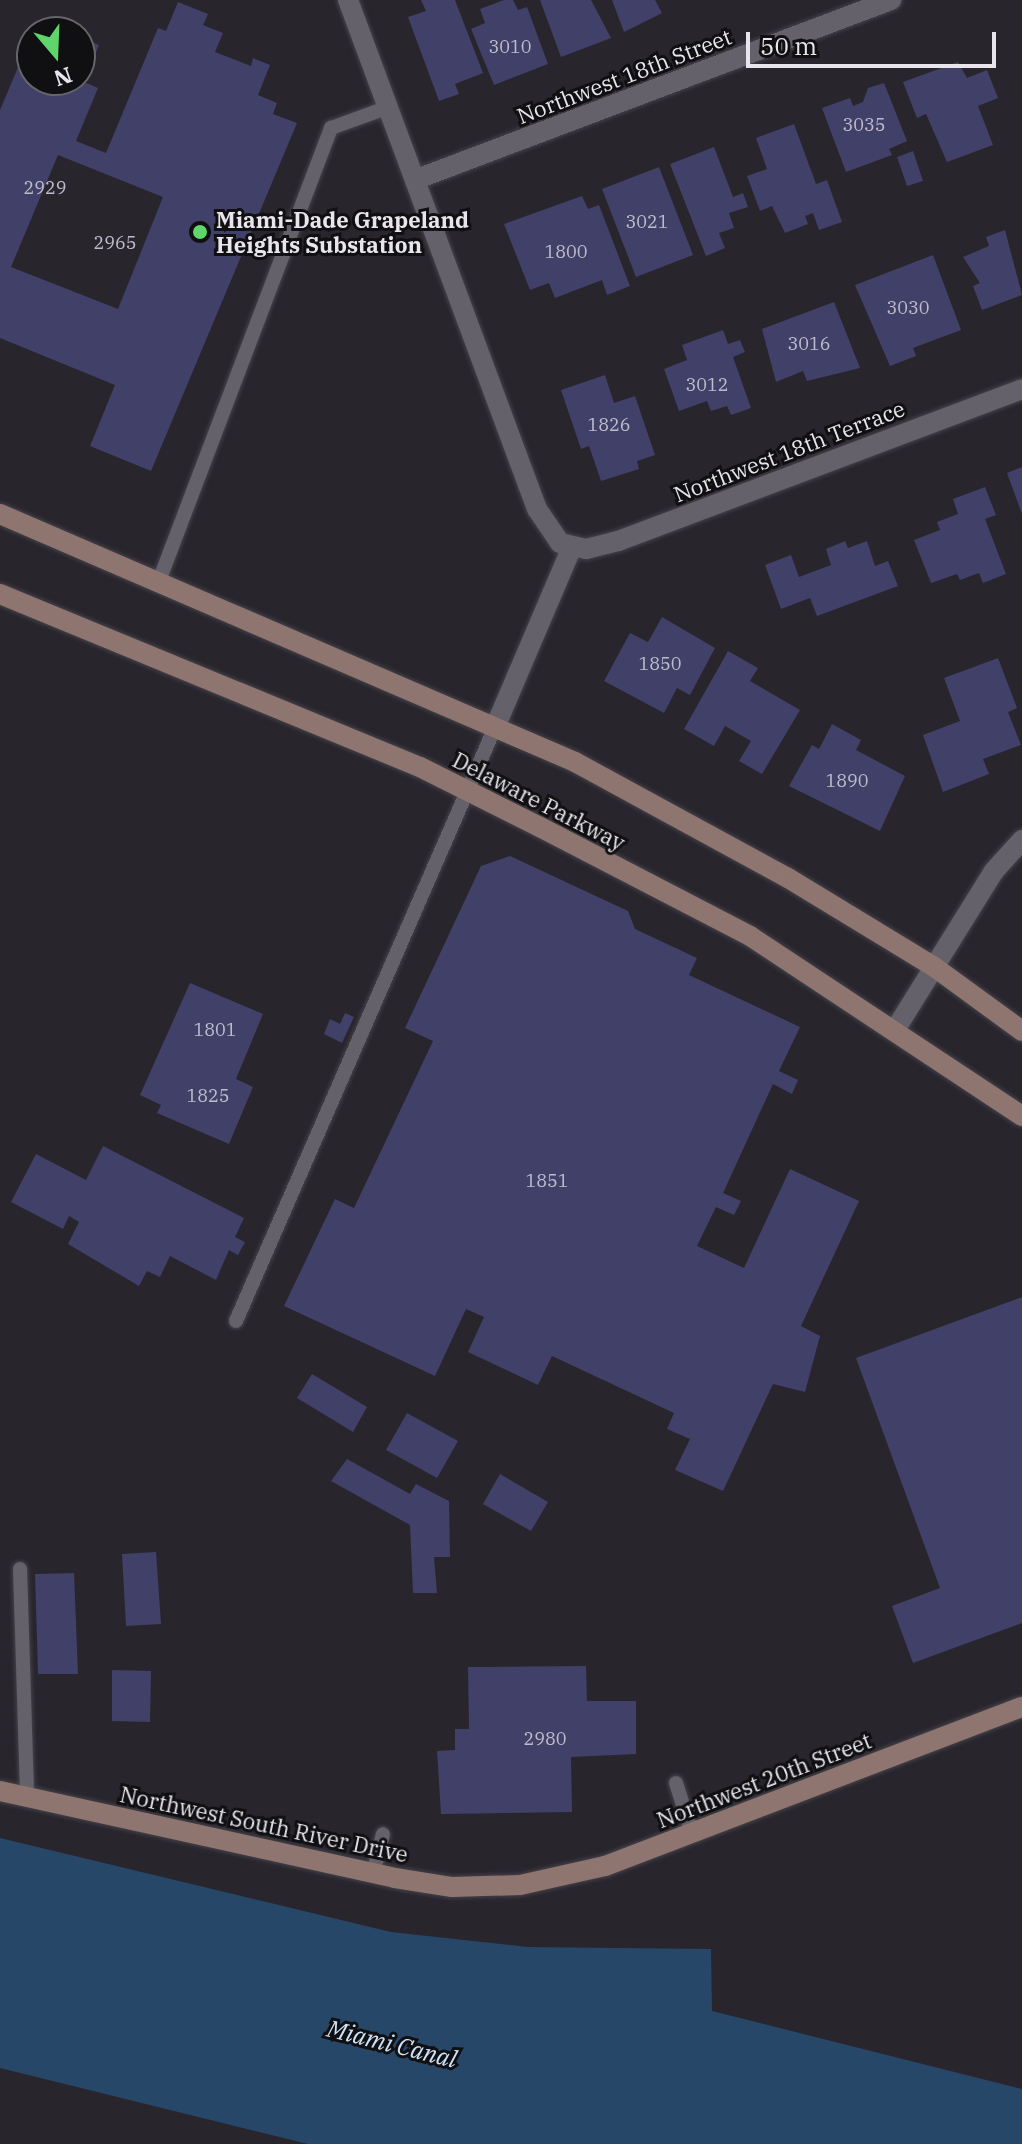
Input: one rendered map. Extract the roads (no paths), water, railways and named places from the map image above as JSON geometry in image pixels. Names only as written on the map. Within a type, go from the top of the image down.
[{"type":"street","points":[[348,0],[537,509],[546,528],[571,549],[496,725]]},
{"type":"street","name":"Northwest 18th Street","points":[[417,179],[891,0]]},
{"type":"street","name":"Northwest 18th Terrace","points":[[571,549],[618,541],[1022,389]]},
{"type":"street","points":[[0,514],[496,725],[788,878],[933,966],[1022,1031]]},
{"type":"street","name":"Delaware Parkway","points":[[0,594],[465,789],[750,936],[1022,1116]]},
{"type":"street","points":[[895,1030],[994,871],[1022,840]]},
{"type":"street","name":"Northwest 20th Street","points":[[520,1885],[583,1873],[1022,1707]]},
{"type":"street","name":"Northwest South River Drive","points":[[0,1791],[373,1874],[452,1887],[520,1885]]},
{"type":"lane","points":[[159,581],[331,128],[389,107]]},
{"type":"lane","points":[[236,1321],[384,993],[465,789],[496,725]]},
{"type":"lane","points":[[20,1569],[27,1797]]},
{"type":"lane","points":[[676,1783],[692,1833]]},
{"type":"lane","points":[[373,1874],[383,1834]]},
{"type":"water","name":"Miami Canal","points":[[0,1838],[391,1932],[528,1947],[711,1949],[712,2011],[1022,2089],[1022,2144],[308,2144],[0,2068]]},
{"type":"place","name":"Miami-Dade Grapeland Heights Substation","points":[[200,232]]}]
